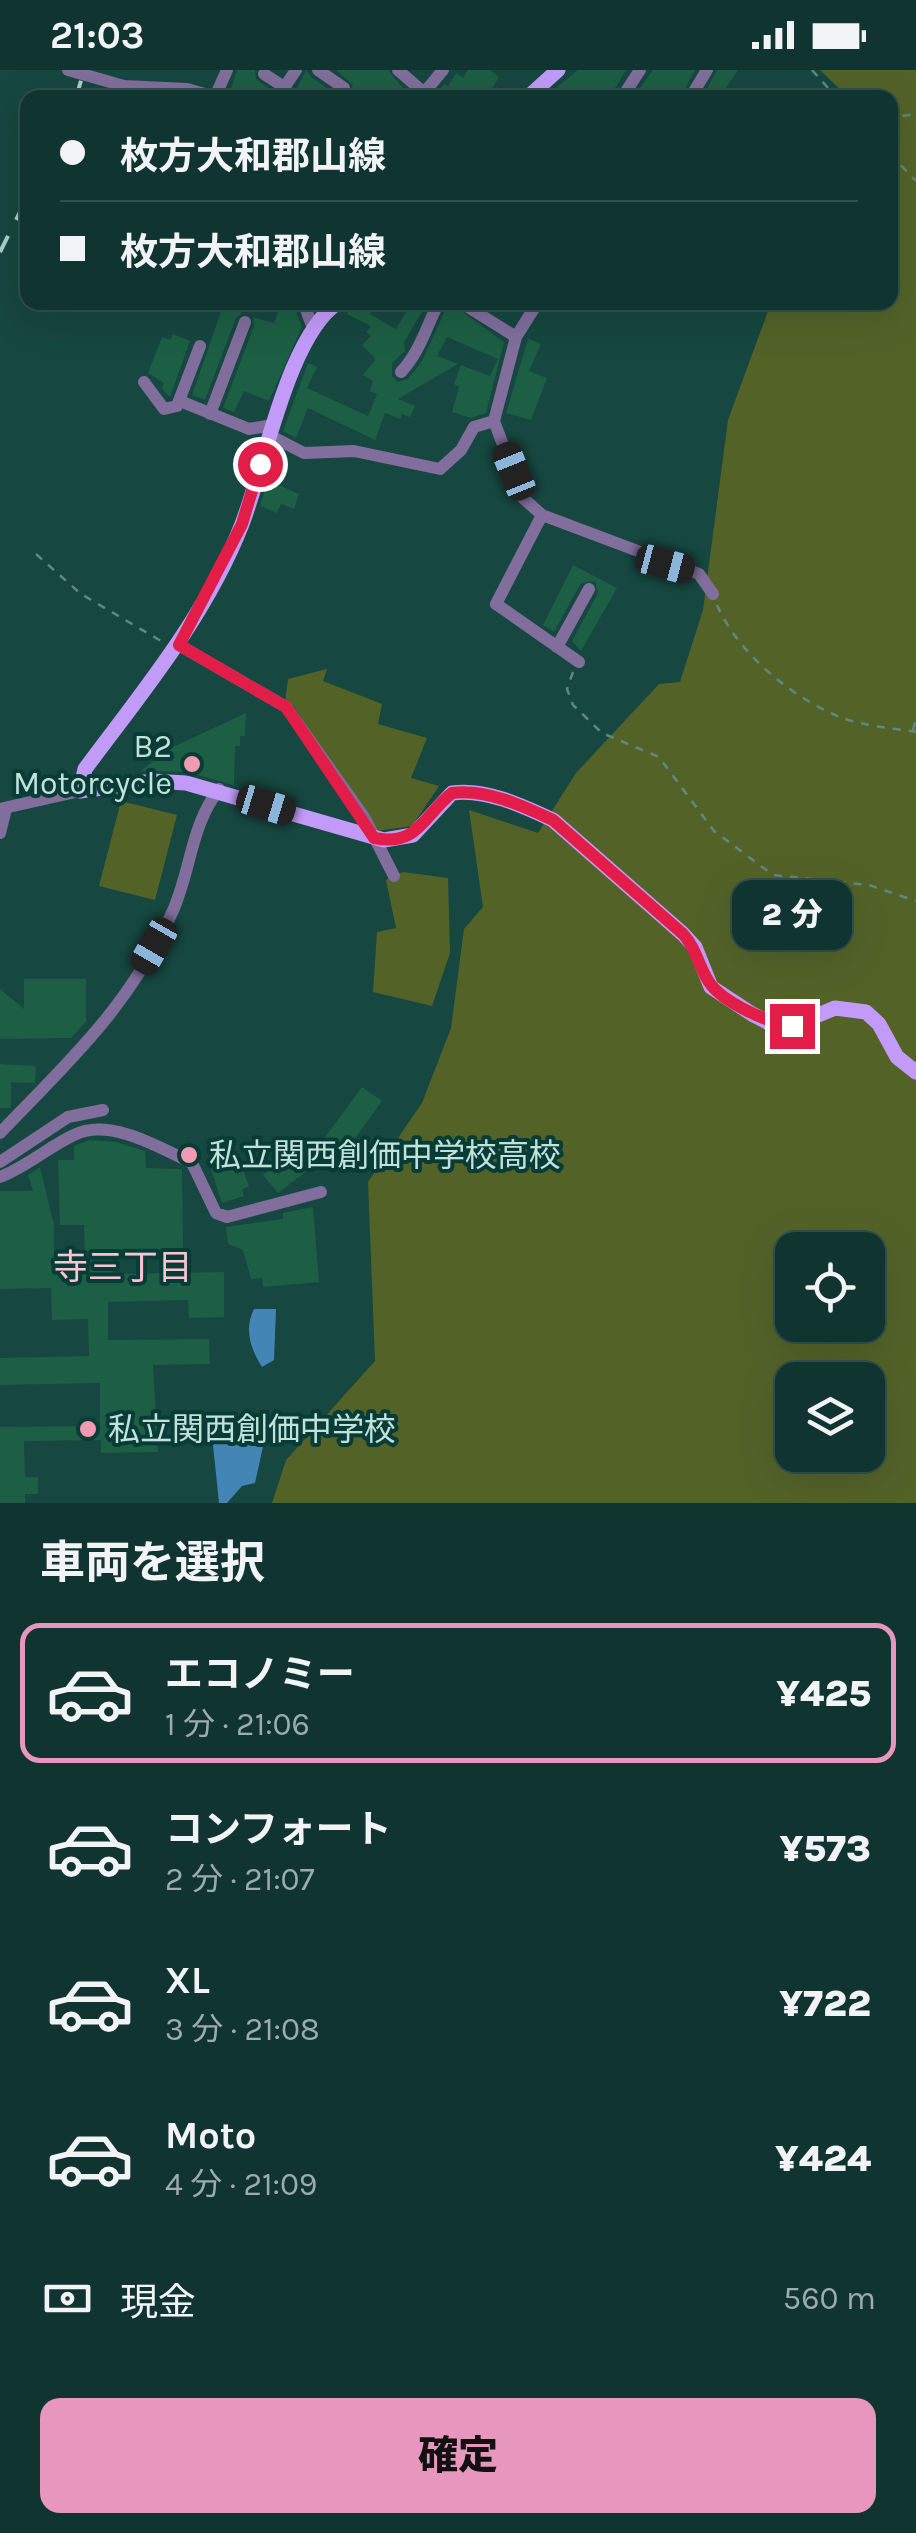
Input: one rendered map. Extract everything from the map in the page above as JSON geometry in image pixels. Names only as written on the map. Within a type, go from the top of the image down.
[{"type":"main road","points":[[536,90],[558,70]]},
{"type":"main road","points":[[331,310],[313,328],[271,430],[242,524],[177,647],[85,769],[80,790],[152,781],[219,789],[374,838],[402,840],[413,836],[452,793],[480,794],[528,808],[553,820],[683,934],[695,947],[711,987],[769,1023],[792,1026],[850,1006],[866,1012],[879,1024],[897,1057],[916,1072]]},
{"type":"street","points":[[68,70],[99,74],[124,86],[149,90]]},
{"type":"street","points":[[318,70],[344,88]]},
{"type":"street","points":[[398,70],[421,90]]},
{"type":"street","points":[[627,90],[640,70]]},
{"type":"street","points":[[264,74],[281,90]]},
{"type":"street","points":[[306,310],[313,328]]},
{"type":"street","points":[[401,372],[415,358],[418,341],[435,310]]},
{"type":"street","points":[[473,310],[516,337]]},
{"type":"street","points":[[533,310],[516,337],[494,421],[523,498],[542,515],[699,574],[712,594]]},
{"type":"street","points":[[210,414],[246,322]]},
{"type":"street","points":[[144,382],[164,409],[171,410],[180,401],[200,346]]},
{"type":"street","points":[[180,401],[249,429],[271,430],[304,454],[354,451],[418,461],[440,469],[461,450],[474,427],[494,421]]},
{"type":"street","points":[[542,515],[496,604],[579,662]]},
{"type":"street","points":[[557,646],[589,588]]},
{"type":"street","points":[[177,647],[286,707],[374,838],[394,876]]},
{"type":"street","points":[[0,1133],[118,1008],[172,914],[202,812],[219,789]]},
{"type":"street","points":[[0,833],[3,809],[80,790]]},
{"type":"street","points":[[0,1162],[68,1117],[103,1110]]},
{"type":"street","points":[[0,1177],[32,1164],[78,1132],[120,1132],[192,1163],[206,1183],[216,1213],[227,1217],[321,1192]]},
{"type":"path","points":[[812,70],[830,90]]},
{"type":"path","points":[[898,162],[916,181]]},
{"type":"path","points":[[36,554],[81,594],[177,647]]},
{"type":"path","points":[[712,594],[724,622],[762,666],[796,693],[842,718],[914,732],[916,718]]},
{"type":"path","points":[[579,662],[567,689],[573,705],[602,733],[659,757],[714,832],[772,875],[869,886],[916,901]]},
{"type":"green space","points":[[820,70],[916,70],[916,1503],[272,1503],[286,1460],[375,1361],[368,1182],[422,1103],[451,1028],[464,929],[483,907],[469,810],[538,833],[576,773],[659,684],[680,682],[703,610],[728,420],[768,310],[898,310],[898,90],[841,90]]},
{"type":"green space","points":[[327,669],[323,681],[382,704],[378,724],[427,738],[411,778],[439,786],[412,826],[376,831],[294,707],[285,702],[288,679]]},
{"type":"green space","points":[[121,801],[177,815],[155,900],[99,886]]},
{"type":"green space","points":[[403,872],[448,878],[450,953],[432,1006],[373,992],[377,932],[396,928],[386,880]]},
{"type":"water","points":[[254,1309],[276,1309],[274,1360],[262,1367],[250,1338]]},
{"type":"water","points":[[225,1437],[264,1442],[255,1483],[242,1486],[227,1503],[219,1503],[213,1445]]},
{"type":"building","points":[[237,70],[255,70],[256,79],[271,90],[231,90]]},
{"type":"building","points":[[306,70],[330,90],[296,90]]},
{"type":"building","points":[[336,70],[388,70],[403,88],[350,90],[353,85]]},
{"type":"building","points":[[468,70],[490,70],[499,77],[491,90],[440,90],[444,84],[448,86],[456,73],[463,78]]},
{"type":"building","points":[[578,70],[626,70],[614,90],[554,90]]},
{"type":"building","points":[[653,70],[695,70],[684,90],[639,90]]},
{"type":"building","points":[[717,70],[738,70],[724,90],[706,90]]},
{"type":"building","points":[[222,310],[242,313],[236,318],[205,400],[192,395]]},
{"type":"building","points":[[279,310],[295,310],[302,327],[269,401],[244,391],[234,412],[223,408],[254,326],[253,317],[274,323]]},
{"type":"building","points":[[349,310],[372,310],[370,314],[396,329],[407,310],[423,310],[404,342],[405,351],[392,363],[392,376],[398,382],[408,379],[422,361],[445,310],[460,310],[504,342],[486,413],[471,418],[452,412],[459,387],[454,384],[461,365],[490,376],[498,359],[447,337],[437,356],[458,364],[398,399],[415,406],[410,417],[402,414],[400,419],[385,413],[375,440],[308,408],[296,438],[283,431],[308,363],[317,367],[307,388],[368,416],[377,394],[370,391],[373,381],[363,375],[376,359],[362,345],[371,336],[366,332],[371,326],[347,314]]},
{"type":"building","points":[[173,334],[190,341],[170,397],[162,389],[164,383],[148,373],[162,337],[170,340]]},
{"type":"building","points":[[528,339],[541,344],[529,371],[547,378],[531,420],[506,413]]},
{"type":"building","points":[[271,469],[278,471],[274,483],[299,494],[294,509],[281,504],[277,513],[260,506]]},
{"type":"building","points":[[573,565],[617,588],[581,651],[572,641],[598,593],[595,581],[581,583],[554,632],[543,625]]},
{"type":"building","points":[[246,713],[245,736],[240,736],[240,746],[235,746],[234,785],[187,772],[140,771],[173,747]]},
{"type":"building","points":[[24,979],[86,979],[86,1022],[71,1038],[0,1039],[0,989],[24,1009]]},
{"type":"building","points":[[0,1064],[36,1066],[35,1083],[11,1082],[11,1108],[0,1108]]},
{"type":"building","points":[[362,1087],[382,1101],[343,1155],[323,1140]]},
{"type":"building","points":[[90,1140],[116,1142],[145,1151],[146,1168],[182,1169],[183,1249],[112,1250],[113,1274],[224,1272],[224,1317],[189,1318],[188,1300],[108,1302],[108,1340],[209,1339],[210,1364],[153,1365],[158,1452],[101,1453],[101,1440],[24,1441],[25,1477],[38,1477],[38,1494],[25,1494],[25,1503],[0,1503],[0,1427],[100,1426],[100,1383],[0,1385],[0,1358],[89,1356],[88,1319],[52,1320],[51,1288],[0,1289],[0,1191],[33,1191],[28,1175],[40,1167],[54,1225],[54,1264],[85,1263],[84,1225],[60,1225],[58,1160],[74,1160],[74,1146]]},
{"type":"building","points":[[301,1142],[318,1162],[278,1193],[263,1175]]},
{"type":"building","points":[[240,1160],[249,1187],[242,1189],[244,1196],[222,1203],[211,1169]]},
{"type":"building","points":[[313,1207],[319,1282],[263,1287],[262,1278],[251,1279],[243,1250],[228,1244],[226,1227],[283,1219],[283,1213]]},
{"type":"railway","points":[[78,90],[84,70]]},
{"type":"railway","points":[[0,252],[20,212]]},
{"type":"place","name":"B2 Motorcycle","points":[[192,764]]},
{"type":"place","name":"私立関西創価中学校高校","points":[[189,1155]]},
{"type":"place","name":"私立関西創価中学校","points":[[88,1429]]},
{"type":"district","name":"寺三丁目","points":[[123,1267]]},
{"type":"route","points":[[260,464],[242,524],[179,645],[286,707],[364,817],[374,838],[402,840],[413,836],[452,793],[480,794],[528,808],[553,820],[683,934],[695,947],[711,987],[769,1023],[792,1026]]}]
